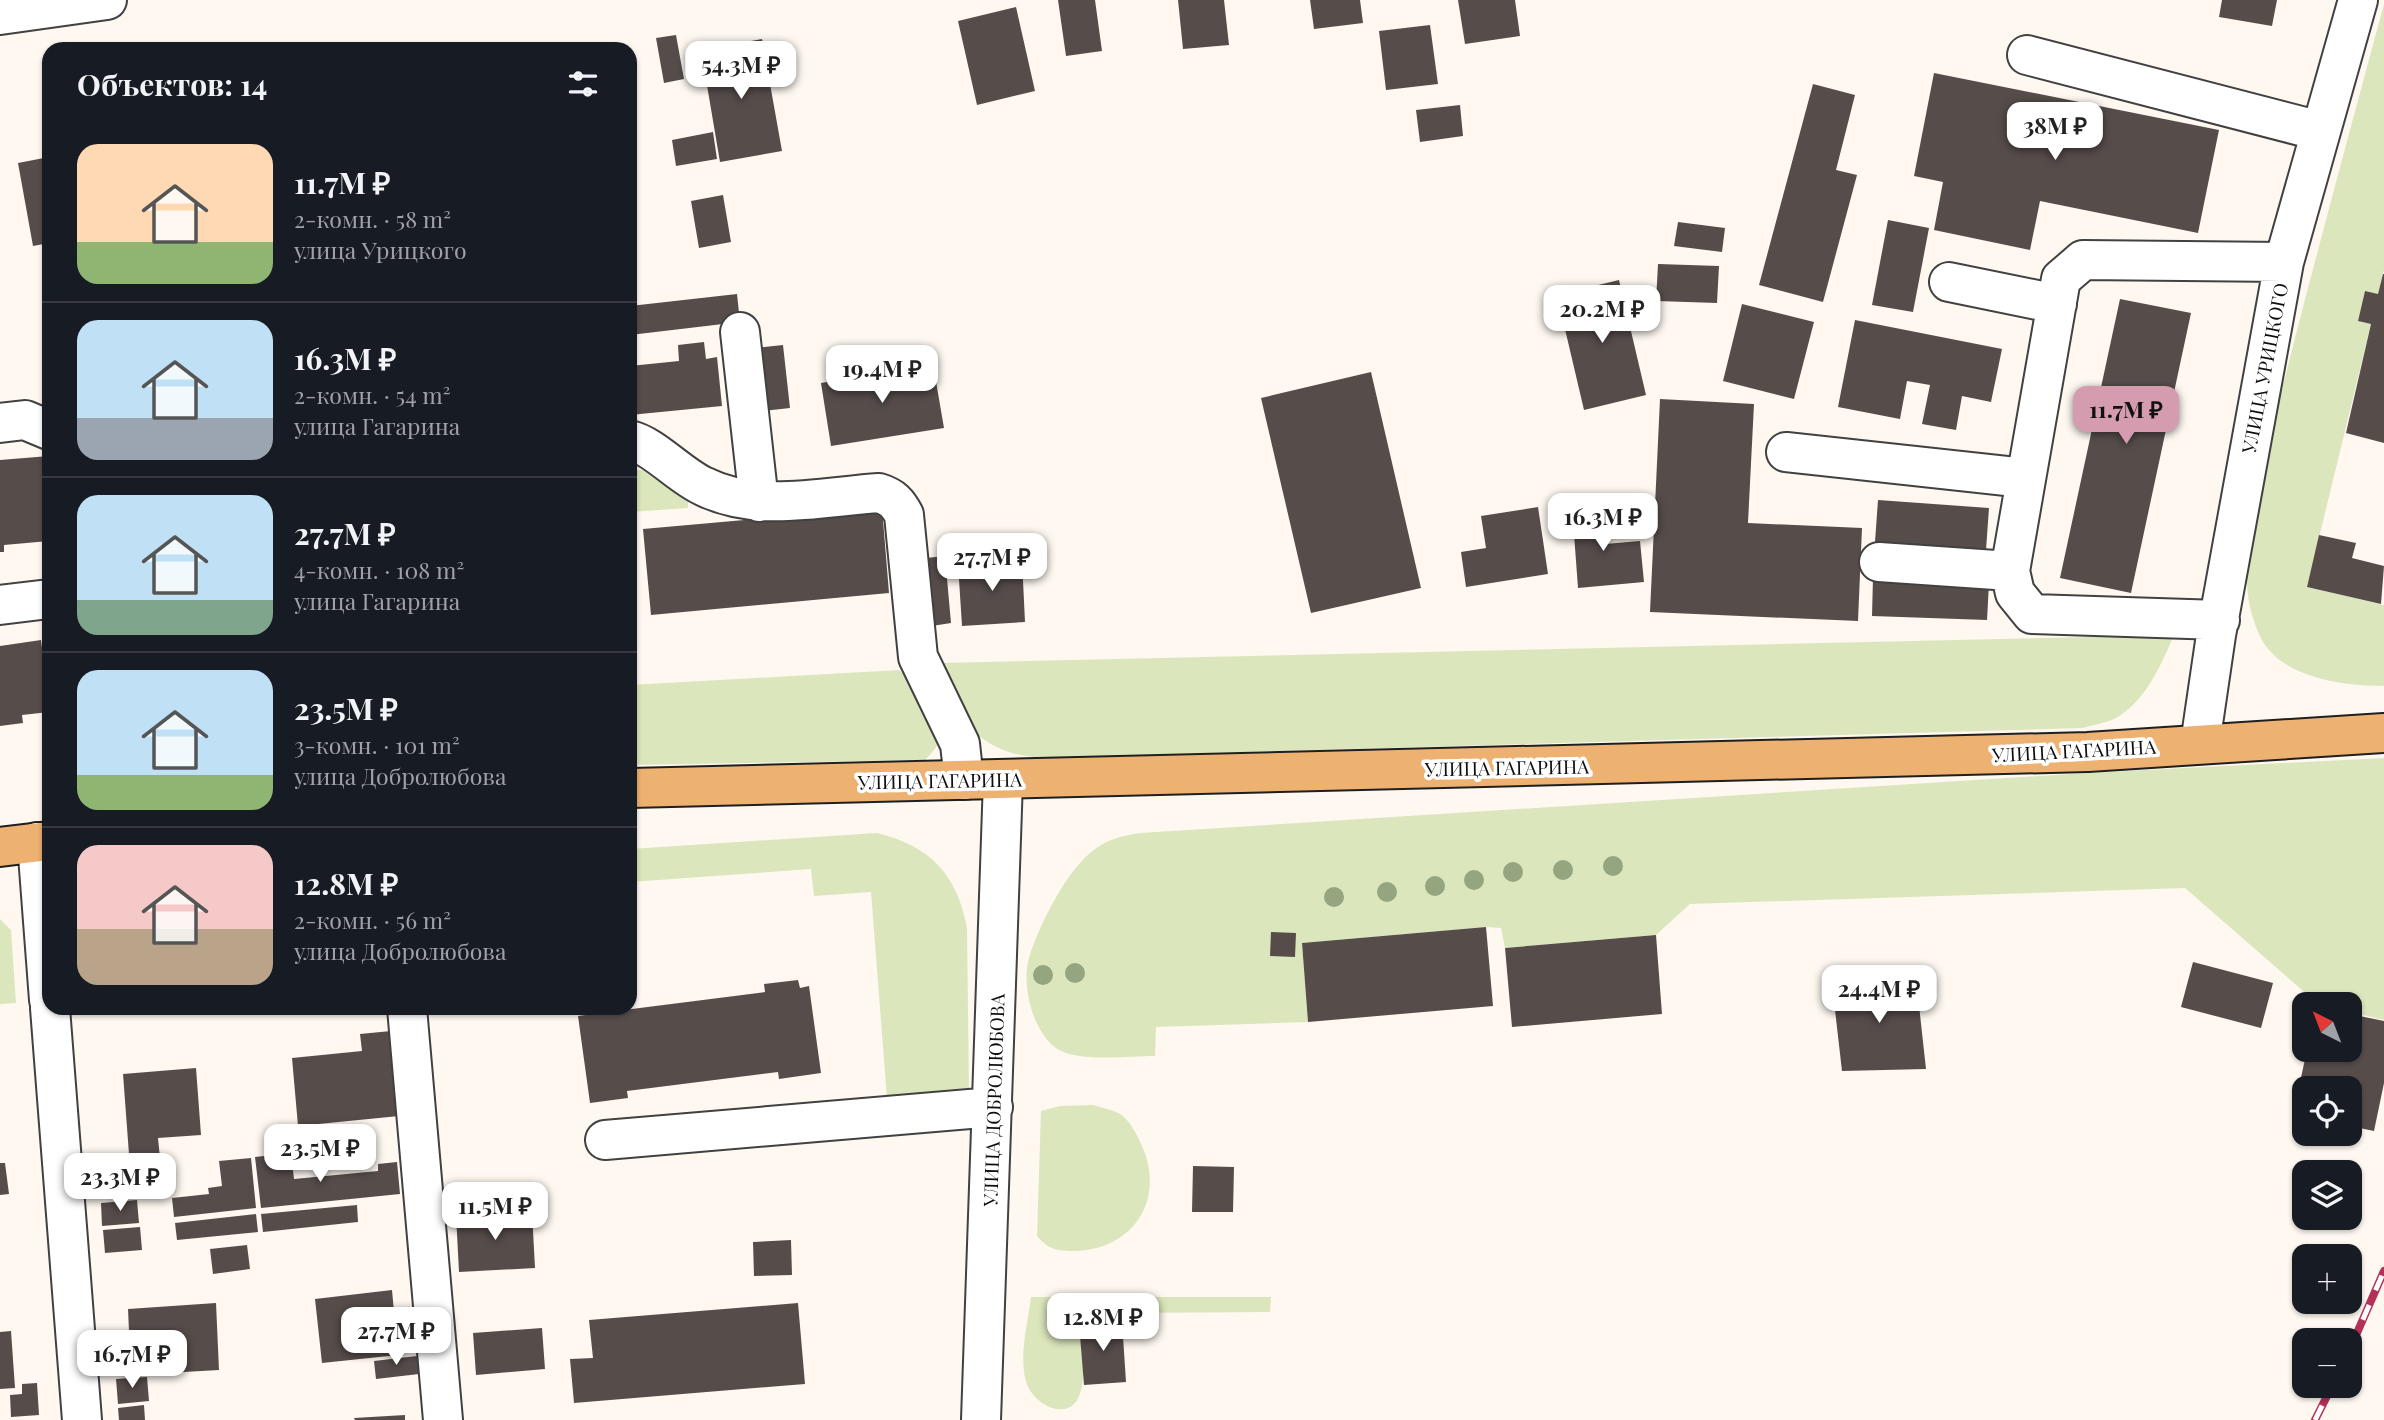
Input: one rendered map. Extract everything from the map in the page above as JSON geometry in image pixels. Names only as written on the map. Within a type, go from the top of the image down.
[{"type":"main road","name":"УЛИЦА ГАГАРИНА","points":[[637,788],[2088,752],[2384,733]]},
{"type":"main road","points":[[0,848],[42,842]]},
{"type":"street","points":[[0,15],[107,0]]},
{"type":"street","name":"УЛИЦА УРИЦКОГО","points":[[2200,744],[2284,261],[2358,0]]},
{"type":"street","points":[[2027,55],[2320,131]]},
{"type":"street","points":[[2220,620],[2032,614],[2015,593],[2010,571],[2025,478],[2061,279],[2082,260],[2284,261]]},
{"type":"street","points":[[1949,282],[2057,304]]},
{"type":"street","points":[[740,332],[759,502]]},
{"type":"street","points":[[0,423],[25,420],[42,427]]},
{"type":"street","points":[[637,442],[676,471],[733,499],[759,502],[879,493],[898,504],[904,515],[918,657],[960,744],[964,780]]},
{"type":"street","points":[[1786,452],[2025,478]]},
{"type":"street","points":[[1879,562],[2010,571]]},
{"type":"street","points":[[0,605],[42,600]]},
{"type":"street","name":"УЛИЦА ДОБРОЛЮБОВА","points":[[981,1420],[1003,780]]},
{"type":"street","points":[[51,1015],[82,1420]]},
{"type":"street","points":[[408,1015],[443,1420]]},
{"type":"street","points":[[604,1140],[993,1107]]},
{"type":"green space","points":[[2384,4],[2384,270],[2378,294],[2365,291],[2358,321],[2371,324],[2307,587],[2384,605],[2384,686],[2331,681],[2296,670],[2281,661],[2268,649],[2259,634],[2248,596],[2247,572],[2260,483],[2273,425]]},
{"type":"green space","points":[[637,470],[653,470],[688,493],[688,508],[637,512]]},
{"type":"green space","points":[[2174,635],[2151,682],[2135,703],[2114,719],[2083,728],[1056,758],[1021,755],[1004,750],[974,731],[938,663]]},
{"type":"green space","points":[[899,670],[911,682],[934,715],[940,735],[934,750],[925,760],[637,765],[637,685]]},
{"type":"green space","points":[[2384,758],[2384,1020],[2362,1015],[2362,992],[2304,992],[2185,888],[1690,904],[1656,935],[1505,948],[1501,928],[1486,927],[1302,943],[1308,1022],[1156,1027],[1155,1056],[1092,1057],[1068,1054],[1050,1043],[1042,1033],[1031,1009],[1027,969],[1047,914],[1064,884],[1085,858],[1101,845],[1117,838],[1140,833],[2087,773]]},
{"type":"green space","points":[[877,833],[912,846],[926,855],[938,865],[956,892],[967,928],[969,1093],[887,1098],[871,892],[814,896],[811,869],[637,881],[637,849]]},
{"type":"green space","points":[[0,919],[11,930],[16,1003],[0,1004]]},
{"type":"green space","points":[[1093,1105],[1120,1114],[1129,1123],[1143,1148],[1149,1168],[1150,1187],[1139,1219],[1113,1242],[1075,1251],[1059,1250],[1050,1247],[1037,1236],[1041,1111],[1060,1106]]},
{"type":"green space","points":[[1031,1297],[1271,1297],[1270,1312],[1122,1313],[1122,1321],[1080,1323],[1083,1378],[1075,1403],[1066,1409],[1045,1405],[1028,1387],[1023,1354]]},
{"type":"building","points":[[1058,0],[1095,0],[1102,51],[1066,56]]},
{"type":"building","points":[[1178,0],[1224,0],[1229,45],[1183,49]]},
{"type":"building","points":[[1310,0],[1360,0],[1363,23],[1314,29]]},
{"type":"building","points":[[1458,0],[1515,0],[1520,36],[1465,44]]},
{"type":"building","points":[[2222,0],[2277,0],[2272,26],[2219,17]]},
{"type":"building","points":[[1016,7],[1035,91],[977,105],[958,21]]},
{"type":"building","points":[[1430,25],[1438,84],[1386,90],[1379,31]]},
{"type":"building","points":[[676,35],[684,79],[664,83],[656,38]]},
{"type":"building","points":[[762,39],[782,151],[720,162],[701,50]]},
{"type":"building","points":[[1934,73],[2219,130],[2198,233],[2040,201],[2030,250],[1934,230],[1943,182],[1914,176]]},
{"type":"building","points":[[1813,84],[1855,95],[1836,170],[1857,175],[1823,302],[1759,285]]},
{"type":"building","points":[[1460,105],[1463,136],[1420,142],[1416,110]]},
{"type":"building","points":[[713,132],[717,159],[676,166],[672,140]]},
{"type":"building","points":[[42,158],[42,244],[33,246],[18,163]]},
{"type":"building","points":[[723,195],[731,242],[699,248],[691,201]]},
{"type":"building","points":[[1888,220],[1929,228],[1913,312],[1872,305]]},
{"type":"building","points":[[1678,222],[1725,228],[1722,252],[1674,246]]},
{"type":"building","points":[[1658,264],[1719,266],[1717,303],[1656,301]]},
{"type":"building","points":[[2383,274],[2384,443],[2346,433],[2371,324],[2358,321],[2365,291],[2378,294]]},
{"type":"building","points":[[1619,280],[1646,395],[1584,410],[1557,295]]},
{"type":"building","points":[[737,294],[740,322],[637,334],[637,305]]},
{"type":"building","points":[[2120,299],[2191,313],[2131,593],[2060,578]]},
{"type":"building","points":[[1742,304],[1814,322],[1794,399],[1723,381]]},
{"type":"building","points":[[1855,320],[2002,349],[1991,402],[1962,396],[1956,430],[1922,424],[1930,385],[1907,381],[1900,419],[1838,407]]},
{"type":"building","points":[[704,342],[706,359],[717,357],[722,406],[637,414],[637,365],[679,361],[678,345]]},
{"type":"building","points":[[783,345],[790,408],[763,411],[756,348]]},
{"type":"building","points":[[933,364],[944,428],[831,446],[821,383]]},
{"type":"building","points":[[1371,372],[1421,588],[1311,613],[1261,398]]},
{"type":"building","points":[[1660,399],[1754,404],[1748,523],[1862,528],[1858,621],[1650,612]]},
{"type":"building","points":[[42,457],[42,542],[4,545],[4,552],[0,552],[0,460]]},
{"type":"building","points":[[1878,500],[1989,508],[1986,550],[1875,542]]},
{"type":"building","points":[[1602,505],[1605,544],[1640,541],[1644,582],[1578,588],[1572,507]]},
{"type":"building","points":[[1538,507],[1548,574],[1466,587],[1461,552],[1486,548],[1481,516]]},
{"type":"building","points":[[882,508],[889,593],[651,615],[643,529]]},
{"type":"building","points":[[2319,535],[2356,543],[2352,558],[2384,566],[2381,604],[2307,587]]},
{"type":"building","points":[[945,556],[951,623],[932,626],[926,558]]},
{"type":"building","points":[[1022,560],[1025,622],[962,626],[958,564]]},
{"type":"building","points":[[1873,577],[1989,583],[1987,620],[1872,616]]},
{"type":"building","points":[[41,640],[42,713],[22,715],[23,723],[0,726],[0,646]]},
{"type":"building","points":[[1486,927],[1493,1006],[1308,1022],[1302,943]]},
{"type":"building","points":[[1271,932],[1296,933],[1295,957],[1270,956]]},
{"type":"building","points":[[1656,935],[1662,1014],[1512,1027],[1505,948]]},
{"type":"building","points":[[2193,962],[2273,983],[2261,1028],[2181,1007]]},
{"type":"building","points":[[1916,978],[1926,1069],[1842,1071],[1832,984]]},
{"type":"building","points":[[798,980],[800,988],[809,986],[821,1073],[779,1079],[778,1072],[627,1091],[628,1098],[590,1103],[578,1016],[637,1015],[637,1008],[765,992],[764,984]]},
{"type":"building","points":[[2362,1016],[2384,1021],[2384,1083],[2374,1131],[2362,1128],[2362,1076],[2301,1076],[2304,1062],[2362,1062]]},
{"type":"building","points":[[391,1031],[399,1116],[298,1126],[292,1058],[362,1051],[360,1034]]},
{"type":"building","points":[[196,1068],[201,1135],[158,1138],[162,1178],[131,1181],[123,1074]]},
{"type":"building","points":[[291,1153],[294,1179],[378,1171],[378,1164],[397,1162],[400,1194],[261,1208],[255,1157]]},
{"type":"building","points":[[251,1158],[256,1208],[174,1217],[172,1198],[209,1194],[208,1188],[222,1186],[219,1161]]},
{"type":"building","points":[[0,1163],[5,1163],[9,1194],[0,1195]]},
{"type":"building","points":[[1193,1166],[1234,1167],[1233,1212],[1192,1212]]},
{"type":"building","points":[[137,1200],[139,1223],[102,1226],[101,1203]]},
{"type":"building","points":[[357,1205],[358,1222],[263,1232],[261,1214]]},
{"type":"building","points":[[532,1212],[535,1268],[459,1272],[456,1215]]},
{"type":"building","points":[[256,1214],[258,1232],[177,1240],[175,1223]]},
{"type":"building","points":[[140,1227],[142,1250],[105,1253],[103,1230]]},
{"type":"building","points":[[791,1240],[792,1275],[754,1276],[753,1242]]},
{"type":"building","points":[[247,1245],[250,1269],[213,1274],[210,1249]]},
{"type":"building","points":[[392,1290],[398,1355],[322,1363],[315,1299]]},
{"type":"building","points":[[216,1303],[219,1370],[131,1375],[128,1309]]},
{"type":"building","points":[[798,1303],[805,1384],[574,1403],[570,1359],[593,1358],[589,1320]]},
{"type":"building","points":[[1122,1321],[1126,1382],[1084,1385],[1079,1323]]},
{"type":"building","points":[[542,1328],[545,1369],[476,1375],[473,1333]]},
{"type":"building","points":[[11,1331],[15,1388],[0,1389],[0,1332]]},
{"type":"building","points":[[417,1356],[419,1374],[376,1379],[374,1361]]},
{"type":"building","points":[[147,1377],[149,1401],[118,1404],[116,1379]]},
{"type":"building","points":[[37,1383],[39,1415],[11,1417],[10,1395],[22,1394],[22,1384]]},
{"type":"building","points":[[144,1405],[145,1420],[119,1420],[118,1408]]},
{"type":"building","points":[[405,1415],[405,1420],[354,1418]]},
{"type":"railway","points":[[2359,1328],[2384,1271]]},
{"type":"railway","points":[[2315,1420],[2326,1398]]}]
